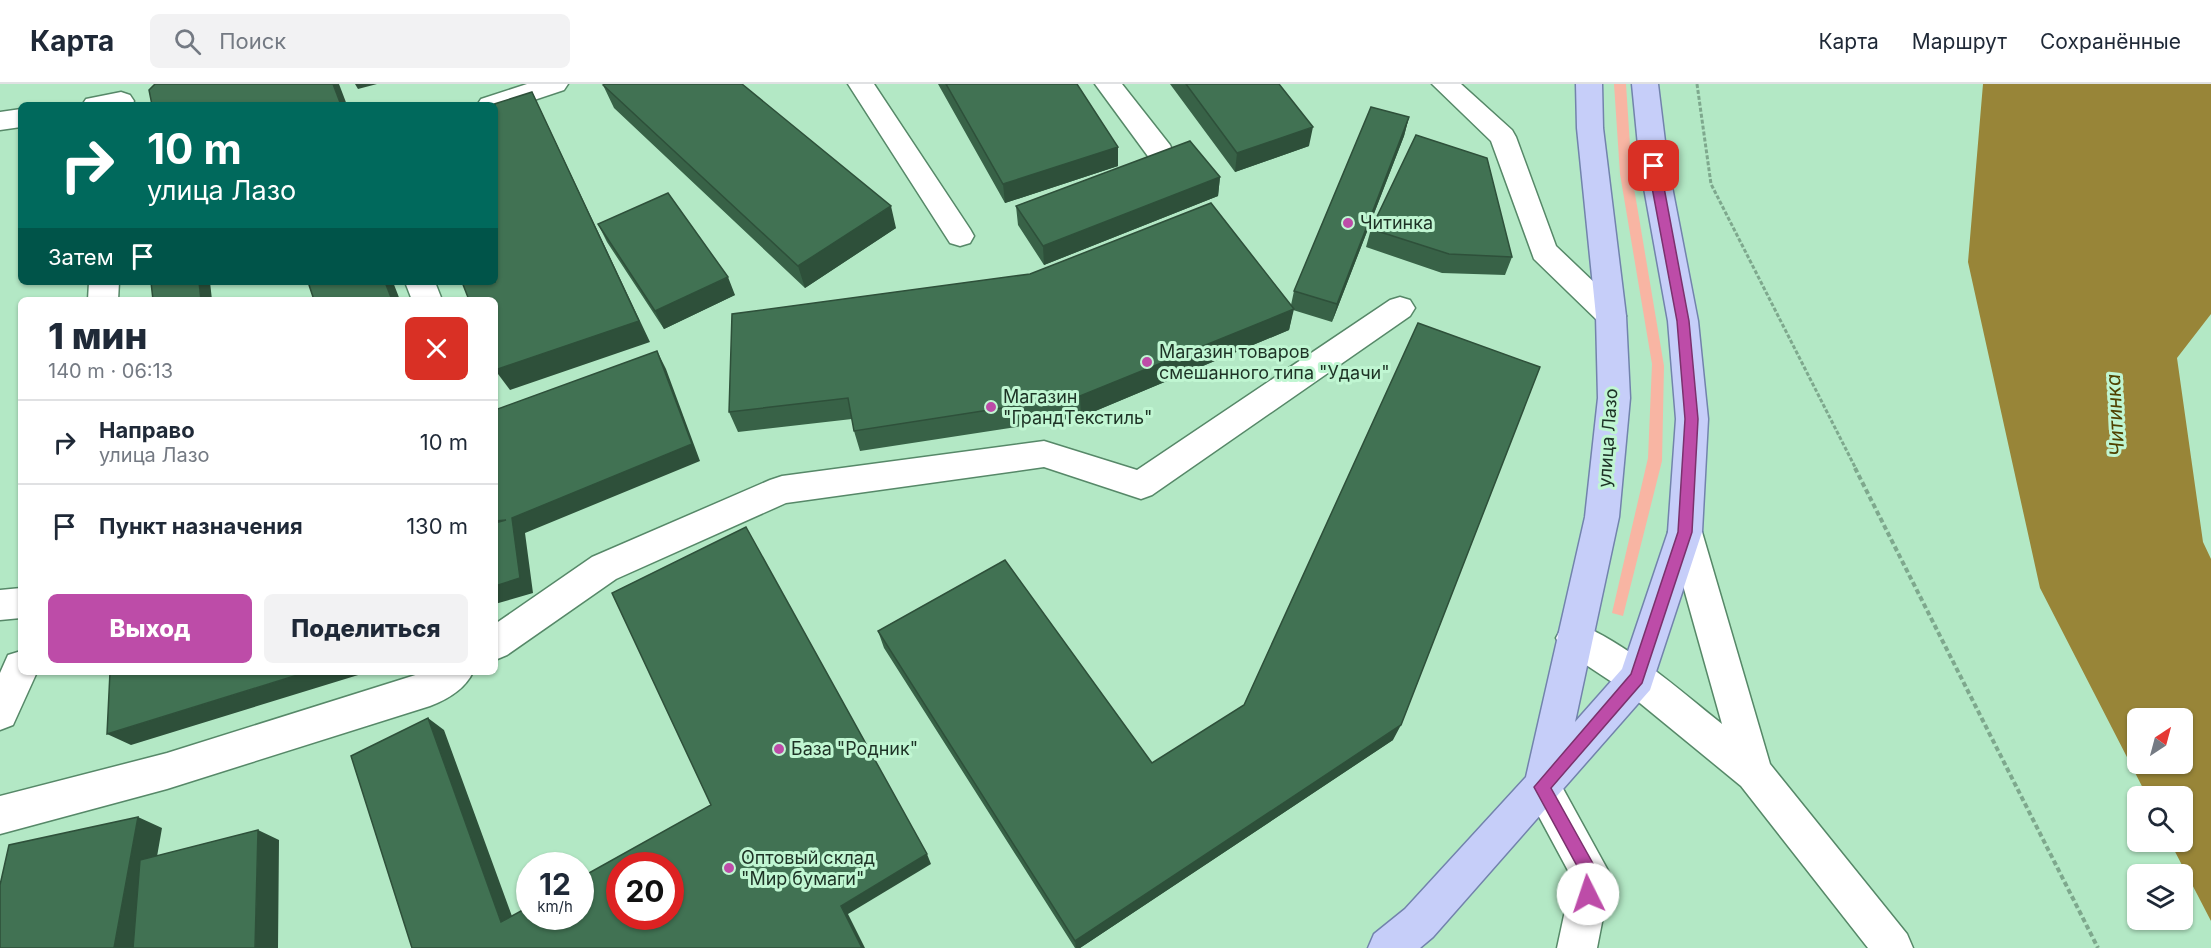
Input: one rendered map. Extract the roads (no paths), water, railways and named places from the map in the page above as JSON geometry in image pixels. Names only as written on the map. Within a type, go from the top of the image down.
[{"type":"main road","name":"улица Лазо","points":[[1542,787],[1602,517],[1614,398],[1611,316],[1590,128],[1588,84]]},
{"type":"main road","points":[[1388,948],[1419,923],[1637,678],[1685,532],[1692,419],[1683,321],[1654,166],[1645,84]]},
{"type":"street","points":[[498,102],[555,84]]},
{"type":"street","points":[[861,84],[960,236]]},
{"type":"street","points":[[1108,84],[1160,152]]},
{"type":"street","points":[[1445,84],[1503,137],[1544,251],[1611,316]]},
{"type":"street","points":[[105,102],[122,97]]},
{"type":"street","points":[[0,121],[18,118]]},
{"type":"street","points":[[498,642],[604,568],[782,490],[1044,454],[1141,484],[1400,308]]},
{"type":"street","points":[[1685,532],[1754,773]]},
{"type":"street","points":[[0,605],[18,603]]},
{"type":"street","points":[[1574,638],[1637,678],[1754,773],[1893,948]]},
{"type":"street","points":[[0,713],[18,674]]},
{"type":"street","points":[[0,815],[167,771],[419,693],[430,689],[451,675]]},
{"type":"street","points":[[1542,787],[1592,876],[1577,948]]},
{"type":"water","name":"Читинка","points":[[1983,84],[2211,84],[2211,314],[2177,358],[2203,542],[2211,559],[2211,921],[2193,886],[2193,864],[2181,864],[2175,852],[2193,852],[2193,786],[2142,786],[2136,774],[2193,774],[2193,708],[2127,708],[2127,757],[2040,588],[1968,262]]},
{"type":"place","name":"Читинка","points":[[1348,223]]},
{"type":"place","name":"Магазин товаров смешанного типа \"Удачи\"","points":[[1147,362]]},
{"type":"place","name":"Магазин \"ГрандТекстиль\"","points":[[991,407]]},
{"type":"place","name":"База \"Родник\"","points":[[779,749]]},
{"type":"place","name":"Оптовый склад \"Мир бумаги\"","points":[[729,868]]}]
